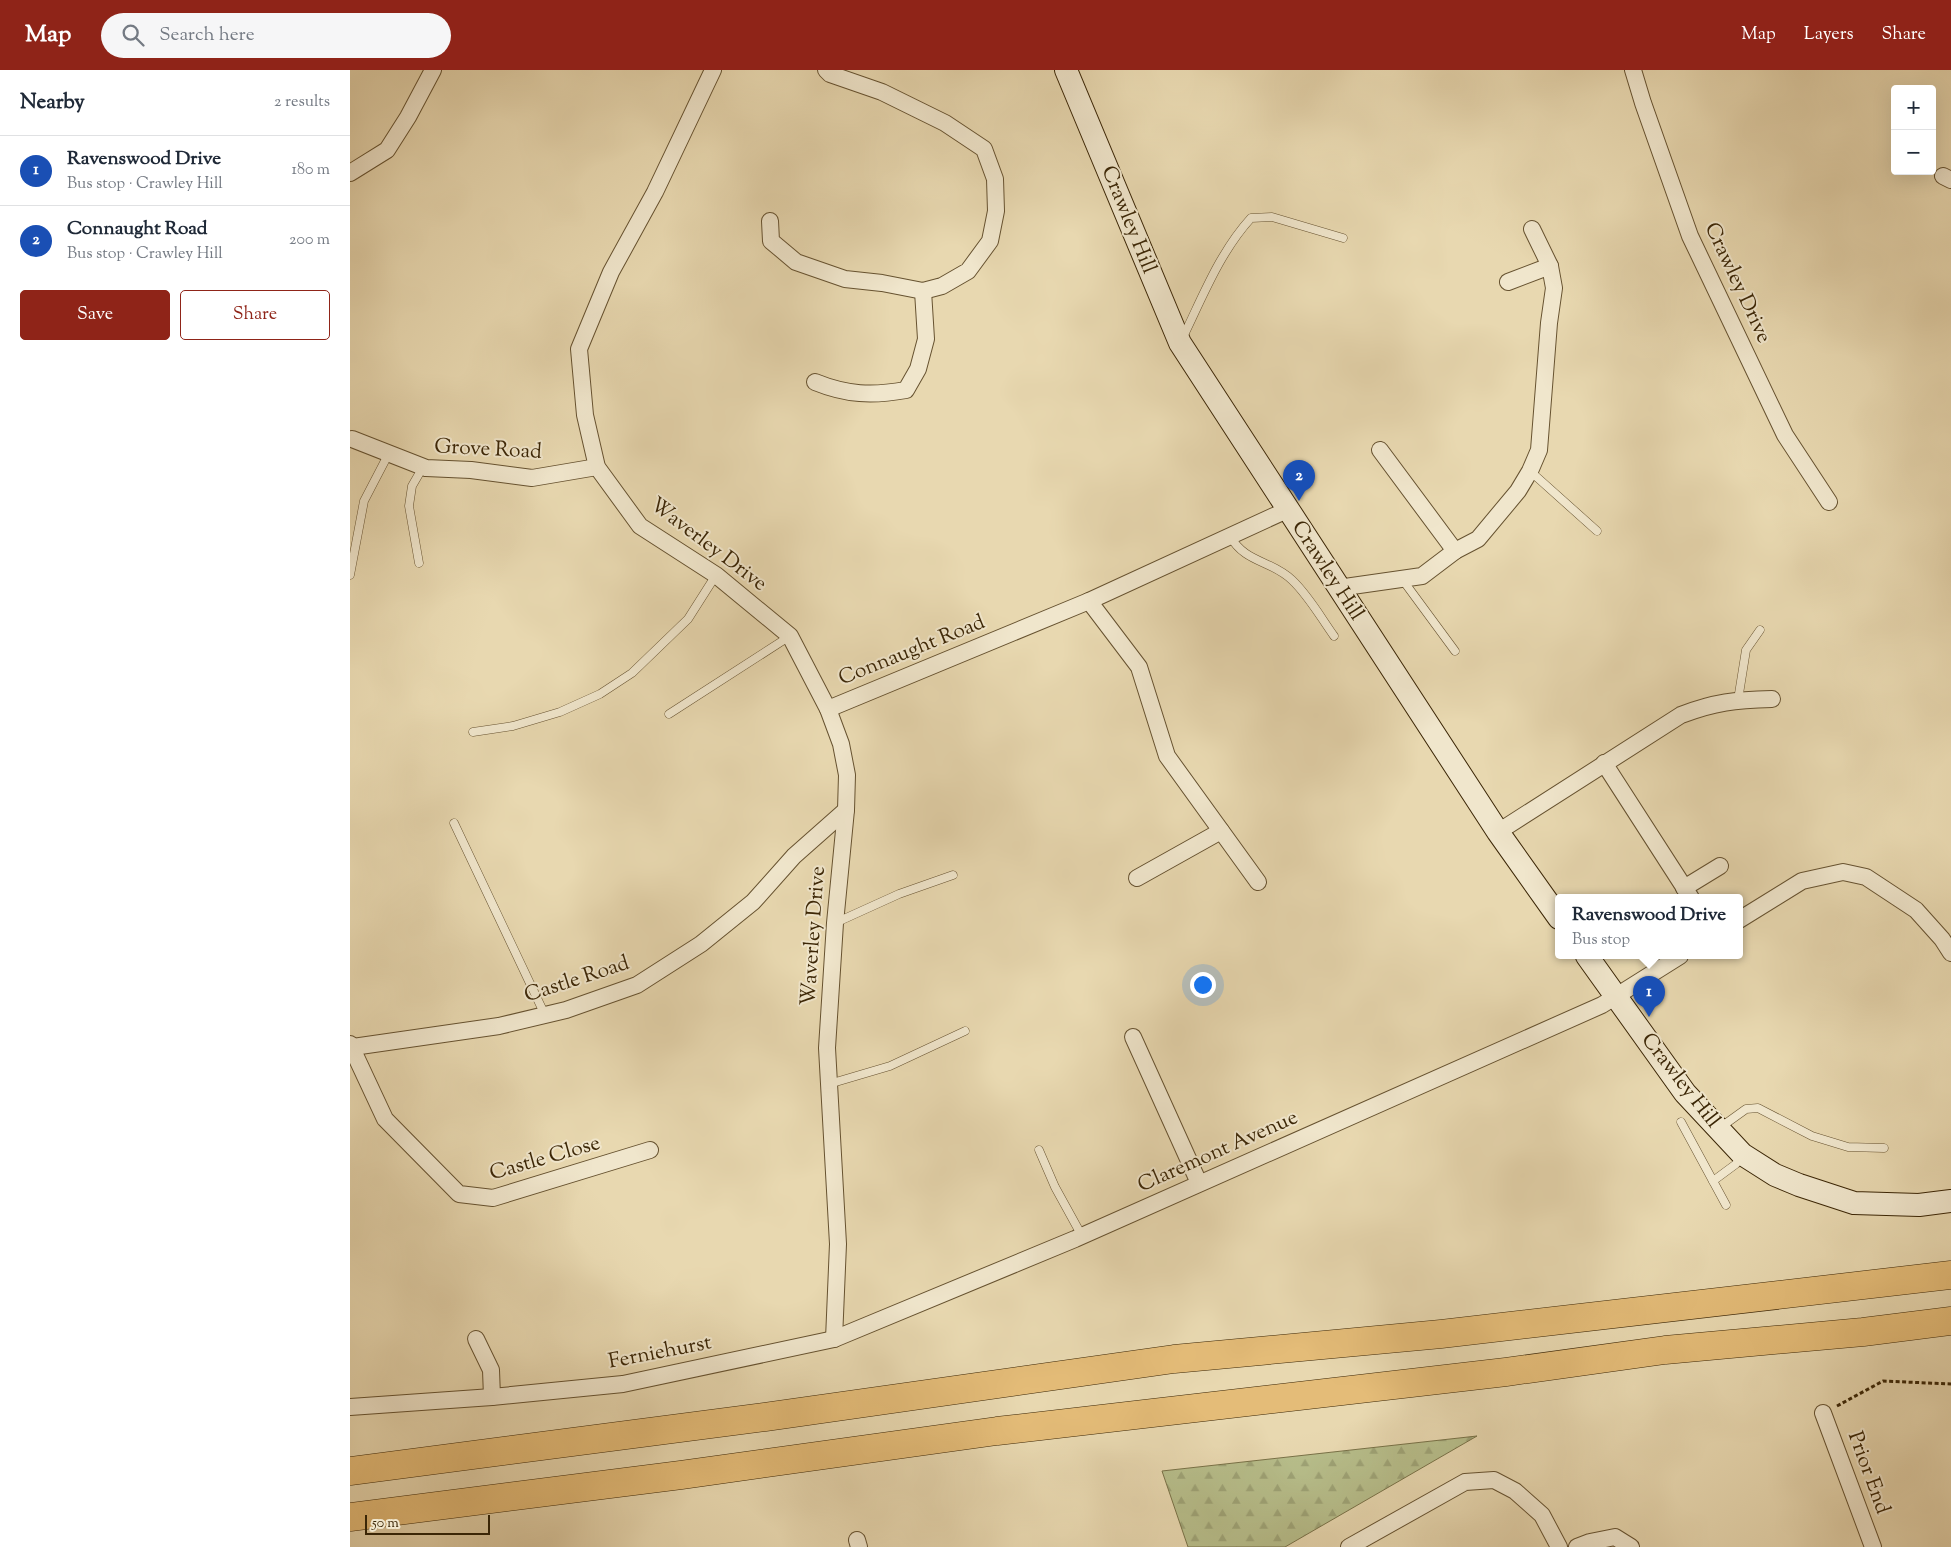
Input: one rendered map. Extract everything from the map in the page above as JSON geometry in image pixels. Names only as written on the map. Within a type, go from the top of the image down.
[{"type":"highway","points":[[350,1472],[765,1418],[1174,1360],[1441,1334],[1951,1275]]},
{"type":"highway","points":[[350,1517],[690,1474],[997,1431],[1496,1373],[1665,1350],[1863,1332],[1951,1321]]},
{"type":"street","points":[[350,172],[387,150],[408,117],[433,70]]},
{"type":"street","name":"Waverley Drive","points":[[713,70],[655,192],[611,272],[579,349],[585,415],[597,467],[640,526],[716,574],[790,636],[828,709],[841,744],[847,775],[846,810],[834,923],[827,1048],[838,1244],[834,1339]]},
{"type":"street","points":[[770,222],[771,241],[796,262],[845,279],[923,291],[942,286],[968,271],[990,241],[996,211],[995,179],[984,149],[945,123],[882,92],[830,74],[826,70]]},
{"type":"street","name":"Crawley Hill","points":[[1066,70],[1180,343],[1498,832],[1555,912]]},
{"type":"street","name":"Crawley Drive","points":[[1634,70],[1643,103],[1690,236],[1785,435],[1829,502]]},
{"type":"street","points":[[1338,588],[1422,576],[1455,551],[1478,538],[1518,491],[1530,471],[1539,450],[1548,332],[1554,288],[1550,266],[1532,229]]},
{"type":"street","points":[[1508,282],[1550,266]]},
{"type":"street","points":[[815,382],[829,388],[858,393],[879,394],[906,390],[918,369],[926,339],[923,291]]},
{"type":"street","name":"Grove Road","points":[[352,439],[423,467],[471,470],[532,478],[597,467]]},
{"type":"street","points":[[1380,450],[1455,551]]},
{"type":"street","name":"Connaught Road","points":[[828,709],[1089,601],[1288,510]]},
{"type":"street","points":[[1089,601],[1139,667],[1167,756],[1258,882]]},
{"type":"street","points":[[1498,832],[1681,714],[1709,704],[1738,700],[1772,699]]},
{"type":"street","points":[[1604,763],[1688,893],[1720,866]]},
{"type":"street","name":"Castle Road","points":[[351,1047],[499,1026],[566,1010],[637,985],[701,944],[752,902],[794,856],[846,810]]},
{"type":"street","points":[[1136,878],[1221,831]]},
{"type":"street","points":[[1743,918],[1802,881],[1843,872],[1866,877],[1916,910],[1942,939],[1951,953]]},
{"type":"street","name":"Crawley Hill","points":[[1589,959],[1685,1093],[1742,1154],[1775,1175],[1799,1186],[1854,1203],[1919,1205],[1951,1201]]},
{"type":"street","name":"Claremont Avenue","points":[[834,1339],[1082,1236],[1602,1005],[1675,959]]},
{"type":"street","points":[[1133,1037],[1199,1183]]},
{"type":"street","name":"Castle Close","points":[[351,1047],[385,1119],[458,1194],[493,1198],[650,1150]]},
{"type":"street","points":[[476,1339],[491,1370],[492,1397]]},
{"type":"street","name":"Ferniehurst","points":[[350,1407],[492,1397],[623,1384],[834,1339]]},
{"type":"street","name":"Prior End","points":[[1823,1413],[1873,1547]]},
{"type":"street","points":[[1349,1547],[1465,1482],[1494,1480],[1515,1491],[1542,1515],[1559,1547]]},
{"type":"street","points":[[1577,1547],[1590,1542],[1615,1538],[1632,1547]]},
{"type":"lane","points":[[1180,343],[1217,268],[1236,235],[1250,218],[1272,217],[1343,238]]},
{"type":"lane","points":[[350,575],[364,501],[389,453]]},
{"type":"lane","points":[[419,563],[409,506],[412,486],[423,467]]},
{"type":"lane","points":[[1530,471],[1597,531]]},
{"type":"lane","points":[[1230,536],[1238,549],[1244,554],[1272,566],[1291,579],[1334,636]]},
{"type":"lane","points":[[473,732],[513,726],[551,714],[600,694],[632,673],[688,619],[716,574]]},
{"type":"lane","points":[[1402,579],[1455,651]]},
{"type":"lane","points":[[1738,700],[1746,650],[1760,630]]},
{"type":"lane","points":[[669,714],[790,636]]},
{"type":"lane","points":[[454,823],[545,1015]]},
{"type":"lane","points":[[834,923],[899,894],[953,876]]},
{"type":"lane","points":[[829,1084],[890,1066],[965,1031]]},
{"type":"lane","points":[[1718,1129],[1746,1109],[1758,1108],[1812,1136],[1848,1147],[1884,1148]]},
{"type":"lane","name":"Crawley Hill","points":[[1681,1122],[1726,1205]]},
{"type":"lane","points":[[1040,1150],[1055,1186],[1082,1236]]},
{"type":"lane","points":[[1713,1181],[1736,1164],[1742,1154]]},
{"type":"path","points":[[1823,1413],[1883,1381],[1951,1384]]},
{"type":"green space","points":[[1477,1436],[1285,1547],[1188,1547],[1162,1471]]},
{"type":"place","name":"Connaught Road","points":[[1299,501]]},
{"type":"place","name":"Ravenswood Drive","points":[[1649,1017]]}]
